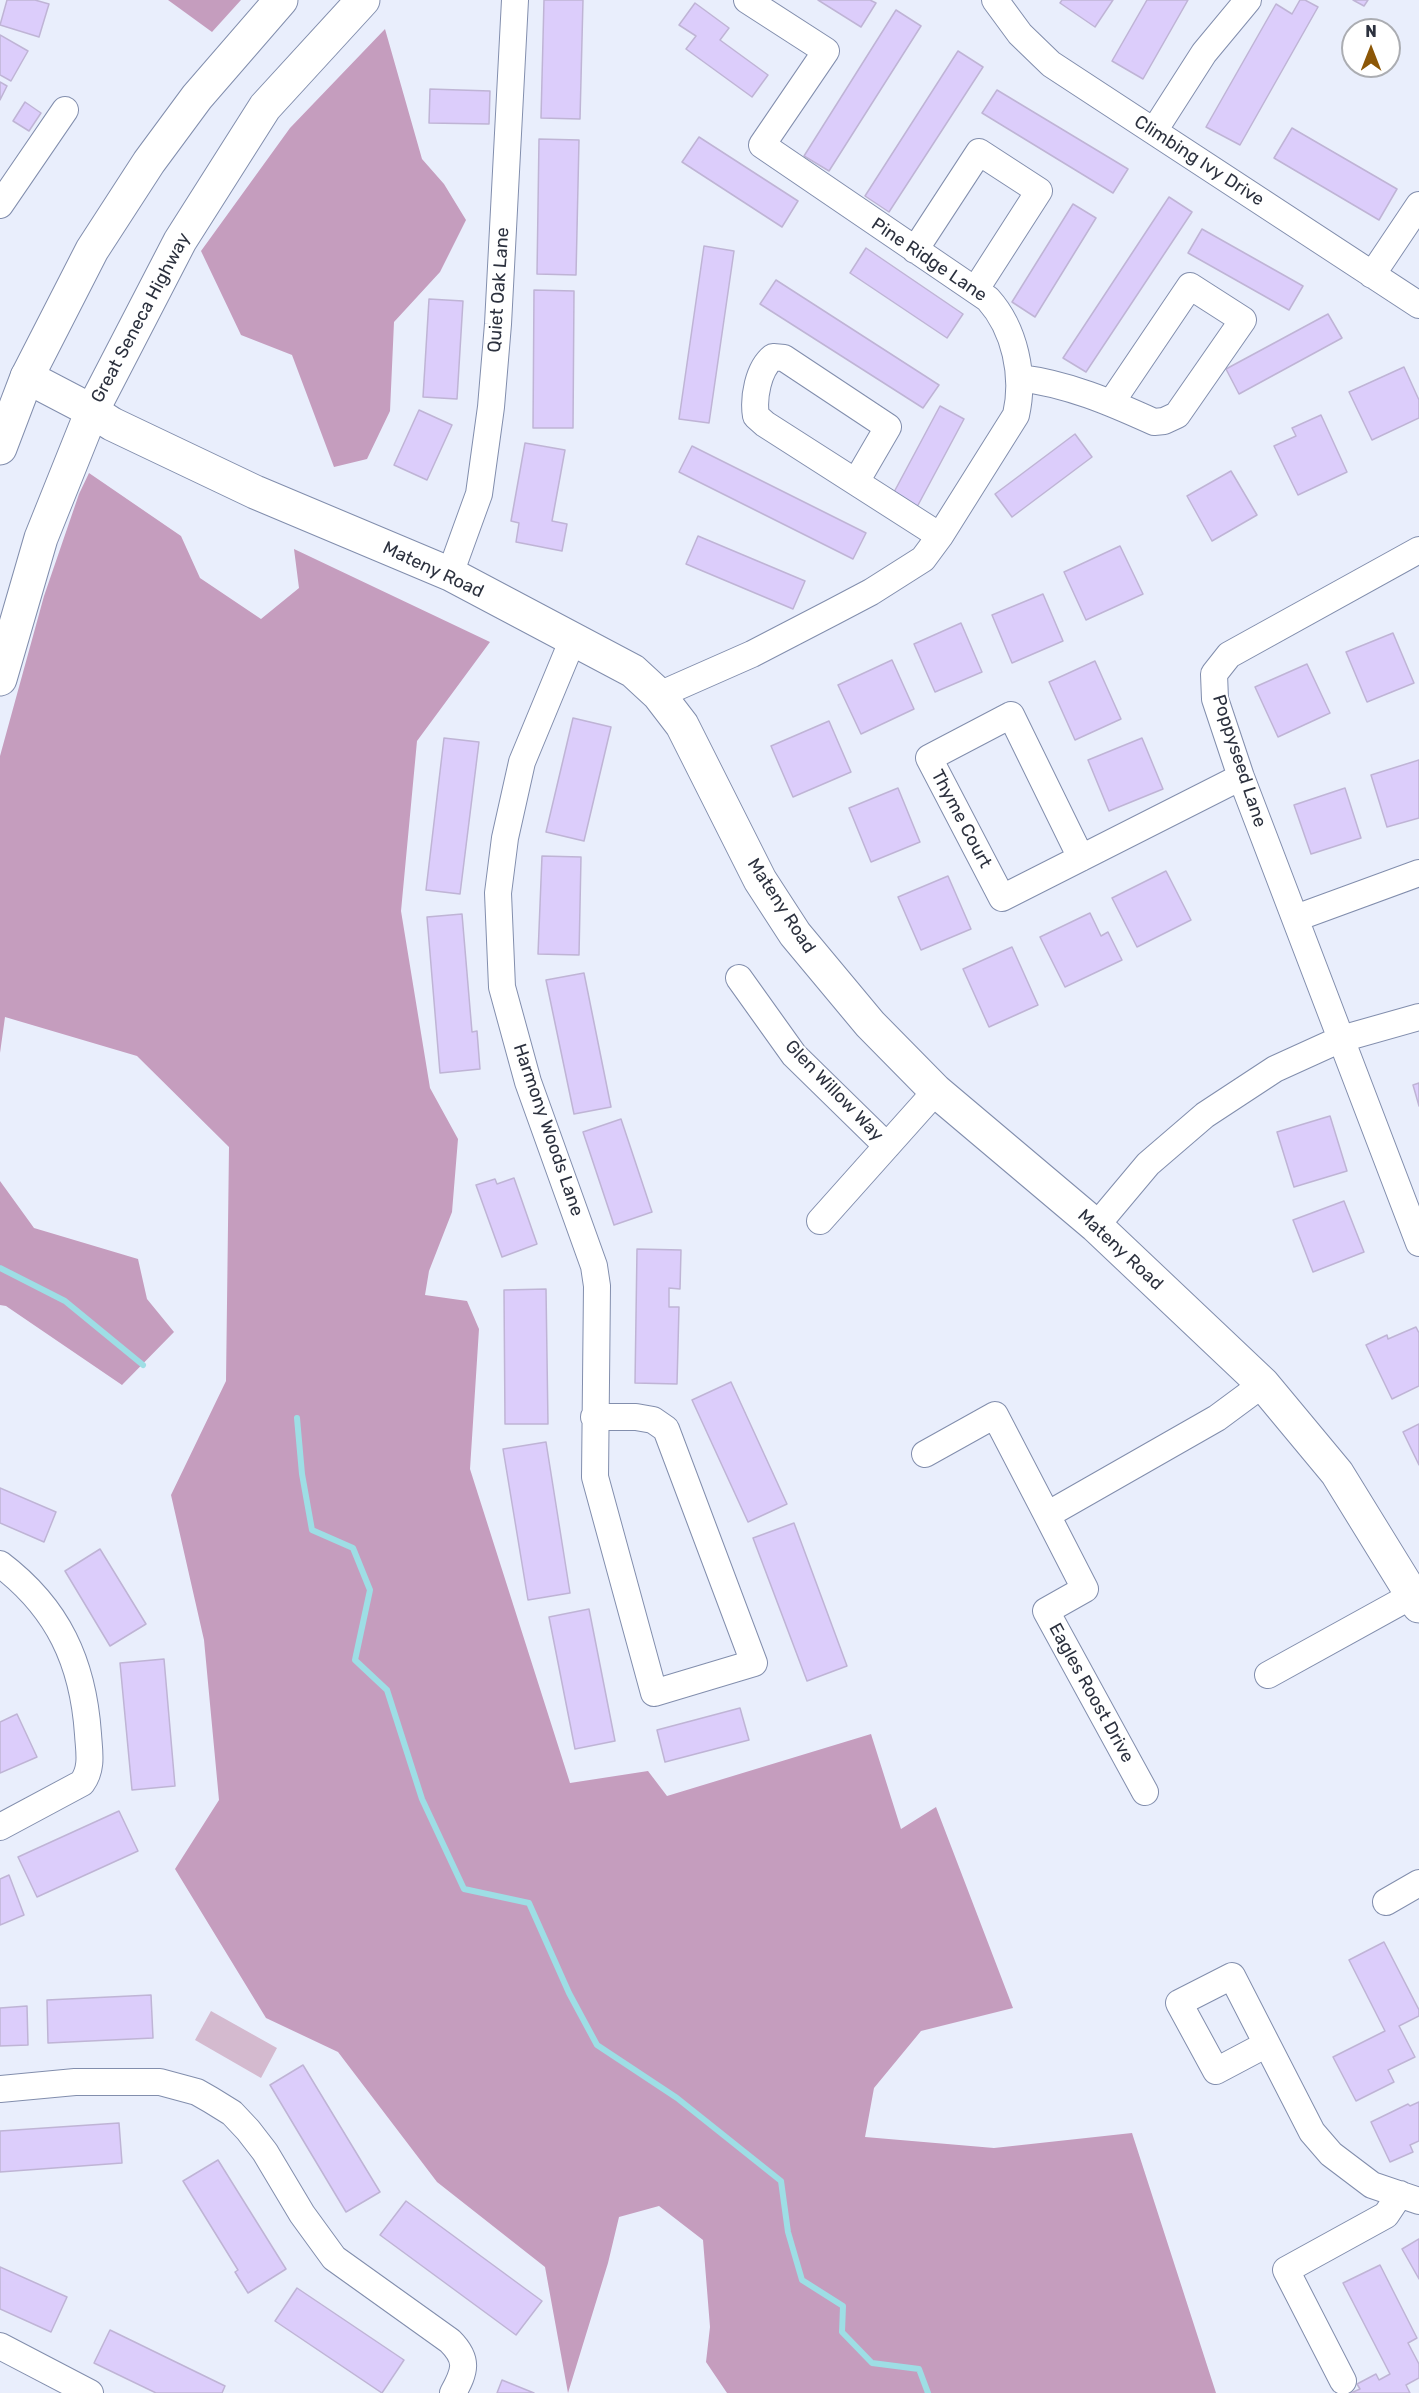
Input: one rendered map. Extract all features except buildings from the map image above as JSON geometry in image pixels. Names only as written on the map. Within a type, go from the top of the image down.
[{"type":"street","points":[[0,448],[27,377],[92,250],[149,162],[197,97],[281,0]]},
{"type":"street","name":"Great Seneca Highway","points":[[0,679],[41,538],[92,411],[180,241],[265,107],[363,0]]},
{"type":"street","name":"Quiet Oak Lane","points":[[450,574],[479,494],[491,407],[498,324],[515,0]]},
{"type":"street","name":"Pine Ridge Lane","points":[[659,695],[752,654],[871,592],[923,559],[940,536],[1016,415],[1020,395],[1020,378],[1014,349],[997,309],[976,289],[762,146],[826,51],[747,0]]},
{"type":"street","name":"Climbing Ivy Drive","points":[[995,0],[1020,34],[1051,64],[1419,305]]},
{"type":"street","points":[[1154,130],[1204,53],[1248,0]]},
{"type":"street","points":[[0,205],[65,110]]},
{"type":"street","points":[[915,250],[979,152],[989,158],[1039,190],[976,289]]},
{"type":"street","points":[[1372,275],[1419,205]]},
{"type":"street","points":[[1020,378],[1047,381],[1078,390],[1154,422],[1164,421],[1177,416],[1243,320],[1190,286],[1111,403]]},
{"type":"street","points":[[856,482],[888,427],[784,358],[773,357],[765,363],[754,402],[756,416],[765,424],[940,536]]},
{"type":"street","name":"Mateny Road","points":[[27,377],[112,424],[255,492],[450,574],[633,671],[659,695],[682,725],[760,880],[795,934],[870,1024],[936,1091],[1096,1226],[1263,1384],[1337,1473],[1416,1601]]},
{"type":"street","name":"Poppyseed Lane","points":[[1419,550],[1229,655],[1214,674],[1215,699],[1241,777],[1419,1244]]},
{"type":"street","name":"Harmony Woods Lane","points":[[573,639],[522,762],[505,838],[498,893],[502,987],[528,1082],[594,1266],[597,1286],[594,1417],[595,1477],[654,1693],[754,1663],[666,1430],[653,1420],[636,1417],[594,1417]]},
{"type":"street","name":"Thyme Court","points":[[1081,858],[1011,715],[929,758],[1002,898],[1241,777]]},
{"type":"street","points":[[1296,918],[1419,873]]},
{"type":"street","name":"Glen Willow Way","points":[[739,978],[794,1055],[887,1146]]},
{"type":"street","points":[[1096,1226],[1148,1164],[1205,1116],[1275,1069],[1341,1039],[1419,1017]]},
{"type":"street","name":"Glen Willow Way","points":[[820,1221],[936,1091]]},
{"type":"street","points":[[1047,1515],[1217,1418],[1263,1384]]},
{"type":"street","name":"Eagles Roost Drive","points":[[925,1454],[995,1415],[1085,1589],[1046,1611],[1145,1792]]},
{"type":"street","points":[[0,1564],[40,1599],[64,1636],[85,1701],[89,1763],[88,1774],[82,1783],[0,1827]]},
{"type":"street","points":[[1268,1675],[1416,1601]]},
{"type":"street","points":[[1386,1902],[1419,1883]]},
{"type":"street","points":[[1267,2044],[1312,2132],[1331,2154],[1372,2185],[1409,2198]]},
{"type":"street","points":[[0,2088],[75,2082],[160,2082],[196,2092],[232,2113],[265,2152],[302,2214],[334,2258],[450,2341],[460,2351],[464,2362],[461,2379],[453,2393]]},
{"type":"street","points":[[1343,2381],[1286,2270],[1386,2216],[1409,2198]]},
{"type":"street","points":[[0,2346],[90,2393]]},
{"type":"shaded area","points":[[168,0],[241,0],[212,32]]},
{"type":"shaded area","points":[[385,29],[422,159],[444,184],[466,220],[440,272],[394,322],[390,411],[367,459],[334,467],[292,355],[241,335],[201,251],[290,128]]},
{"type":"shaded area","points":[[89,473],[181,536],[200,578],[261,619],[299,588],[294,549],[490,642],[417,741],[401,911],[430,1088],[458,1139],[452,1212],[429,1271],[425,1295],[467,1301],[479,1329],[470,1469],[570,1783],[648,1771],[667,1796],[871,1734],[901,1829],[936,1807],[1013,2008],[921,2031],[874,2088],[865,2137],[994,2148],[1132,2133],[1216,2393],[727,2393],[706,2362],[710,2327],[703,2240],[659,2206],[619,2217],[608,2263],[568,2393],[545,2267],[437,2182],[338,2052],[266,2018],[175,1869],[219,1800],[204,1640],[171,1495],[226,1381],[229,1147],[137,1056],[5,1017],[0,1053],[0,756],[44,596],[79,494]]},
{"type":"shaded area","points":[[0,1181],[34,1228],[138,1259],[147,1299],[174,1332],[122,1385],[6,1306],[0,1305]]},
{"type":"shaded area","points":[[211,2011],[277,2048],[261,2078],[195,2040]]},
{"type":"waterway","points":[[0,1268],[65,1301],[143,1365]]},
{"type":"waterway","points":[[297,1418],[302,1474],[312,1530],[353,1548],[370,1590],[355,1660],[387,1690],[422,1799],[464,1889],[529,1903],[569,1993],[597,2045],[677,2098],[781,2181],[788,2232],[802,2280],[843,2306],[842,2332],[872,2363],[919,2369],[928,2393]]}]
